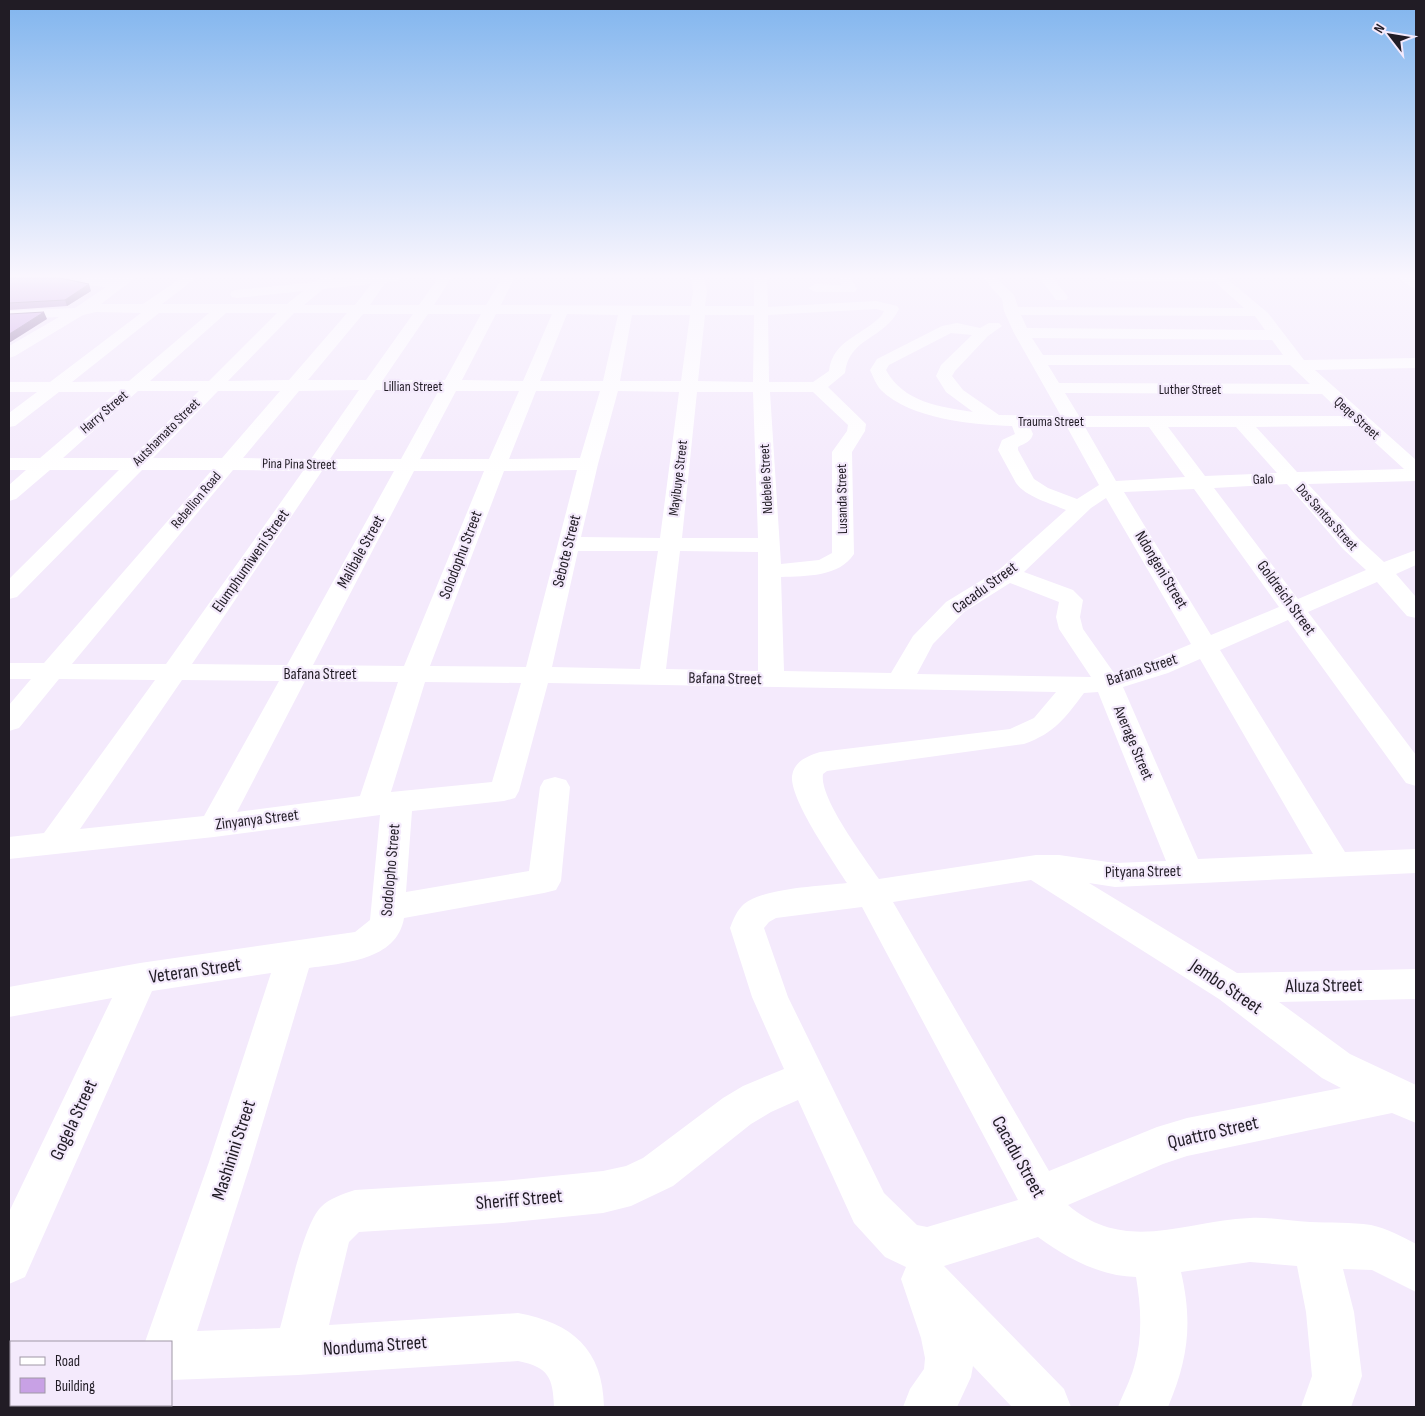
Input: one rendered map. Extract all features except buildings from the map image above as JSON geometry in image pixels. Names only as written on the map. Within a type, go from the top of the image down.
[{"type":"street","points":[[9,353],[24,344]]},
{"type":"street","points":[[9,422],[110,344]]},
{"type":"street","name":"Harry Street","points":[[9,495],[182,344]]},
{"type":"street","name":"Autshamato Street","points":[[9,592],[254,344]]},
{"type":"street","name":"Rebellion Road","points":[[9,722],[328,344]]},
{"type":"street","name":"Elumphumiweni Street","points":[[54,842],[401,344]]},
{"type":"street","name":"Malibale Street","points":[[214,826],[473,344]]},
{"type":"street","name":"Solodophu Street","points":[[385,803],[414,674],[496,466],[547,344]]},
{"type":"street","name":"Sebote Street","points":[[504,791],[537,675],[588,464],[610,388],[619,344]]},
{"type":"street","name":"Mayibuye Street","points":[[652,677],[670,544],[693,344]]},
{"type":"street","name":"Ndebele Street","points":[[760,344],[770,571],[771,680]]},
{"type":"street","points":[[817,387],[837,373],[838,360],[846,349],[853,344]]},
{"type":"street","name":"Trauma Street","points":[[917,344],[888,359],[879,366],[879,376],[890,390],[915,405],[997,420],[1019,422],[1360,421]]},
{"type":"street","points":[[971,344],[947,369],[944,376],[945,382],[957,393],[997,420]]},
{"type":"street","name":"Ndongeni Street","points":[[1029,344],[1110,487],[1207,646],[1335,863]]},
{"type":"street","name":"Qeqe Street","points":[[1283,344],[1296,362],[1416,470]]},
{"type":"street","points":[[1037,360],[1416,363]]},
{"type":"street","name":"Lillian Street","points":[[9,387],[817,387]]},
{"type":"street","name":"Lusanda Street","points":[[770,571],[830,565],[840,560],[843,554],[844,506],[840,462],[842,452],[856,430],[857,424],[817,387]]},
{"type":"street","name":"Luther Street","points":[[1054,388],[1326,390]]},
{"type":"street","name":"Goldreich Street","points":[[1154,421],[1416,776]]},
{"type":"street","name":"Dos Santos Street","points":[[1240,421],[1351,544],[1381,572],[1416,611]]},
{"type":"street","points":[[1019,422],[1024,434],[1023,437],[1009,444],[1008,450],[1026,483],[1041,492],[1080,508]]},
{"type":"street","name":"Pina Pina Street","points":[[9,464],[496,466],[588,464]]},
{"type":"street","name":"Galo","points":[[1110,487],[1292,478],[1416,475]]},
{"type":"street","name":"Cacadu Street","points":[[899,682],[922,641],[955,608],[1008,574],[1080,508],[1110,487]]},
{"type":"street","points":[[569,544],[769,545]]},
{"type":"street","name":"Bafana Street","points":[[9,671],[537,675],[1076,685],[1108,683],[1159,667],[1416,558]]},
{"type":"street","name":"Average Street","points":[[1008,574],[1069,597],[1071,600],[1068,617],[1071,629],[1108,683],[1187,871]]},
{"type":"street","name":"Cacadu Street","points":[[1076,685],[1046,724],[1030,734],[1006,740],[820,762],[808,769],[807,777],[822,818],[871,893],[1053,1221],[1070,1236],[1090,1246],[1121,1254],[1154,1254],[1250,1240],[1372,1248],[1413,1266]]},
{"type":"street","name":"Veteran Street","points":[[9,1002],[140,978],[349,948],[372,940],[384,922],[544,882],[555,787]]},
{"type":"street","name":"Zinyanya Street","points":[[9,848],[214,826],[385,803],[504,791]]},
{"type":"street","name":"Sodolopho Street","points":[[384,922],[385,803]]},
{"type":"street","name":"Pityana Street","points":[[1046,1407],[901,1240],[869,1208],[770,997],[747,928],[750,918],[760,909],[775,905],[871,893],[1036,867],[1059,867],[1116,874],[1335,863],[1416,861]]},
{"type":"street","name":"Jembo Street","points":[[1036,867],[1232,988],[1336,1066],[1405,1100]]},
{"type":"street","name":"Mashinini Street","points":[[169,1341],[230,1162],[294,957]]},
{"type":"street","name":"Gogela Street","points":[[9,1261],[140,978]]},
{"type":"street","name":"Aluza Street","points":[[1232,988],[1416,984]]},
{"type":"street","name":"Sheriff Street","points":[[298,1351],[329,1232],[335,1222],[344,1215],[355,1211],[503,1202],[603,1192],[631,1185],[658,1172],[737,1111],[757,1099],[808,1077]]},
{"type":"street","name":"Quattro Street","points":[[919,1263],[928,1249],[1044,1204],[1157,1146],[1179,1139],[1405,1100]]},
{"type":"street","points":[[1315,1245],[1330,1312],[1336,1376],[1326,1407]]},
{"type":"street","points":[[1143,1407],[1162,1356],[1166,1322],[1164,1294],[1154,1254]]},
{"type":"street","points":[[919,1263],[948,1351],[949,1366],[943,1384],[928,1407]]},
{"type":"street","name":"Nonduma Street","points":[[172,1356],[298,1351],[518,1336],[535,1339],[557,1350],[574,1385]]}]
